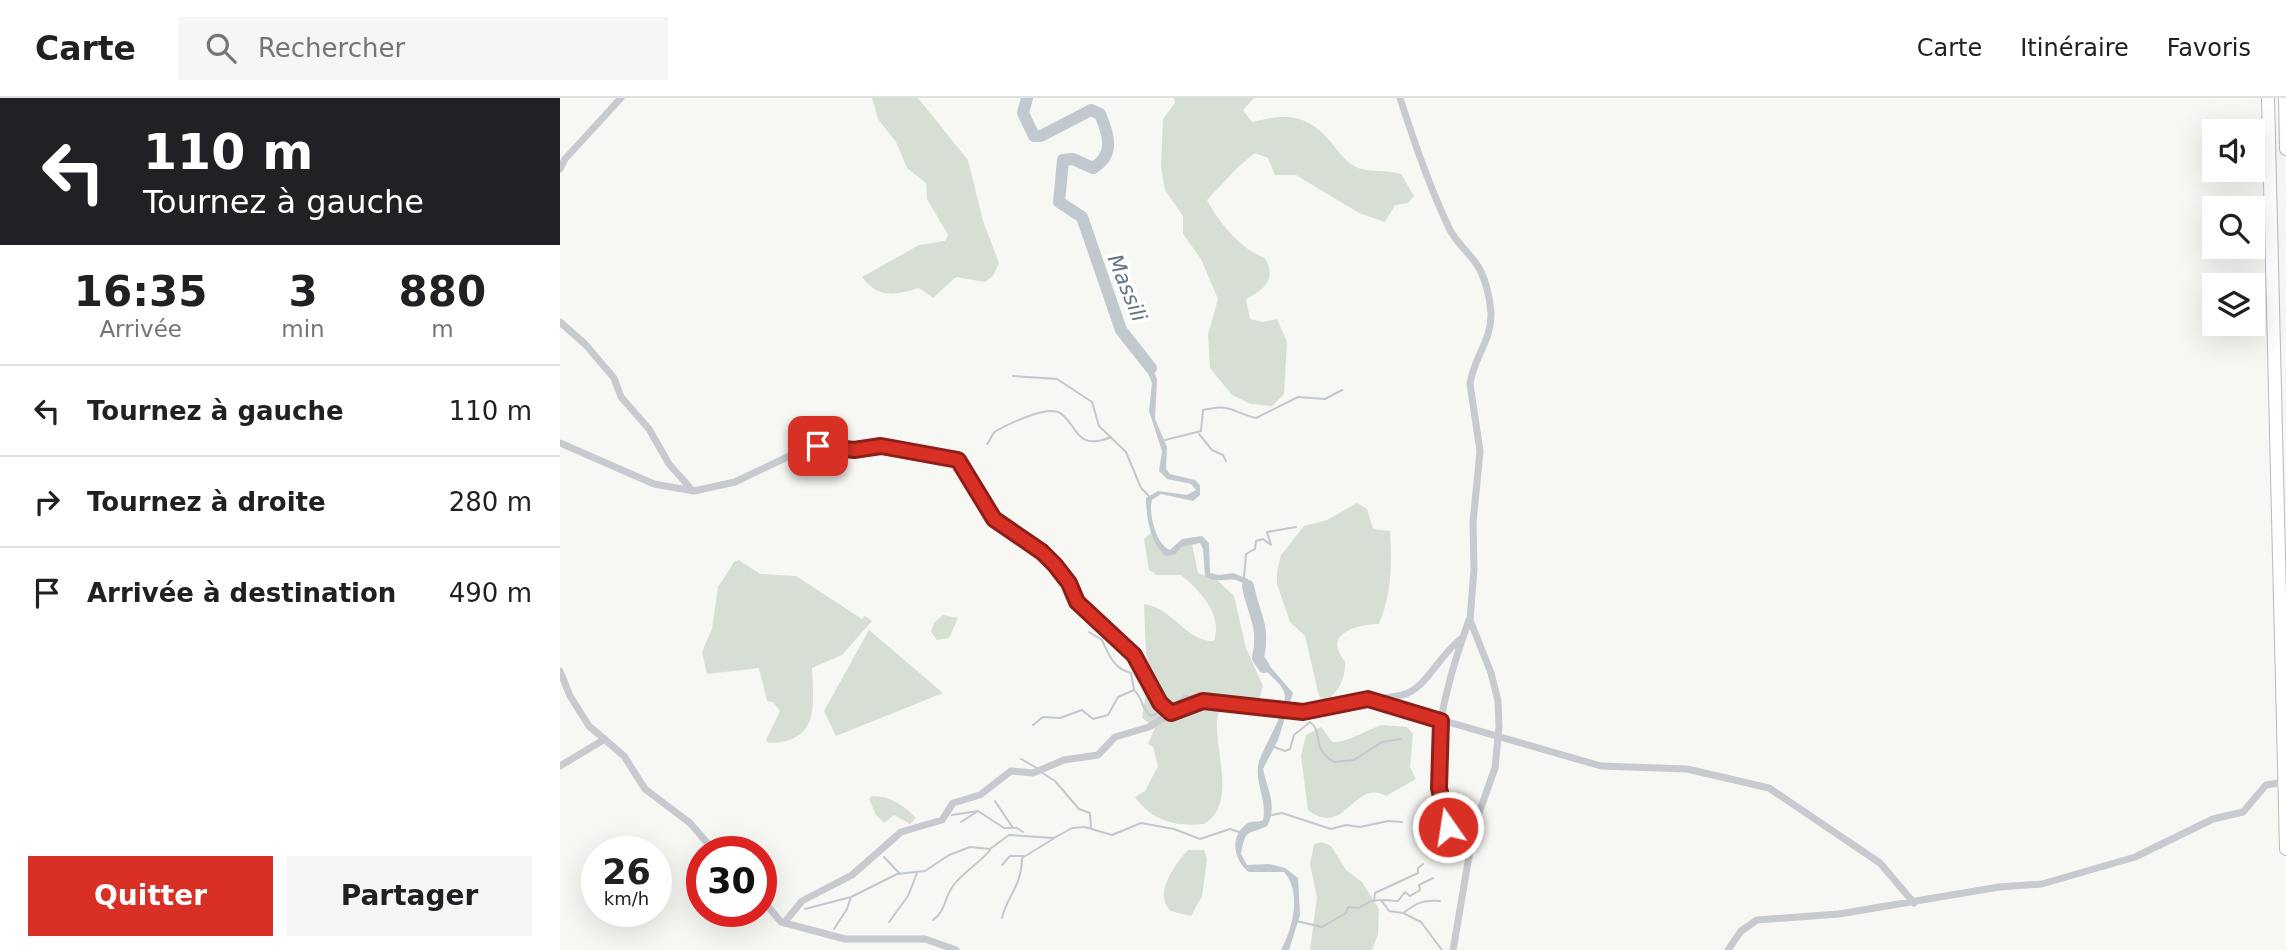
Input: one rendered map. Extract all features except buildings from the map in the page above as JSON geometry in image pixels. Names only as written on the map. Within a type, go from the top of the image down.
[{"type":"highway","points":[[2268,98],[2286,849]]},
{"type":"highway","points":[[2285,98],[2286,149]]},
{"type":"street","points":[[560,169],[565,159],[621,98]]},
{"type":"street","points":[[1400,98],[1423,169],[1450,231],[1478,265],[1487,290],[1491,314],[1489,337],[1471,374],[1470,384],[1480,451],[1473,523],[1474,569],[1470,620],[1441,721],[1438,755],[1448,827],[1469,858]]},
{"type":"street","points":[[560,321],[585,344],[614,379],[621,397],[649,429],[669,464],[694,491]]},
{"type":"street","points":[[560,443],[654,484],[694,491],[734,482],[808,447],[854,450],[881,446],[958,460],[994,519],[1042,552],[1055,565],[1069,583],[1077,602],[1134,655],[1160,703],[1171,713]]},
{"type":"street","points":[[1453,950],[1469,858],[1480,808],[1495,768],[1499,739],[1498,701],[1470,620]]},
{"type":"street","points":[[784,923],[802,901],[852,875],[876,851],[901,832],[942,820],[953,803],[959,799],[980,795],[1011,771],[1033,773],[1064,760],[1098,755],[1115,737],[1149,727],[1171,713],[1203,701],[1303,712],[1353,700],[1376,700],[1407,693],[1421,683],[1450,647],[1463,637]]},
{"type":"street","points":[[560,671],[579,712],[624,756],[645,789],[690,823],[701,836]]},
{"type":"street","points":[[1376,700],[1499,739],[1601,766],[1687,769],[1769,788],[1880,863],[1914,903]]},
{"type":"street","points":[[560,766],[605,739]]},
{"type":"street","points":[[1728,950],[1741,930],[1757,920],[1839,914],[1999,887],[2042,884],[2135,858],[2213,819],[2249,808],[2255,794],[2266,785],[2285,782]]},
{"type":"street","points":[[777,918],[784,923],[845,939],[870,941],[904,936],[925,939],[956,950]]},
{"type":"shaded area","points":[[872,98],[918,98],[968,160],[983,221],[999,263],[993,276],[985,282],[956,277],[933,298],[919,288],[895,293],[881,292],[862,277],[919,245],[945,241],[948,235],[927,199],[926,183],[907,168],[896,142],[878,119]]},
{"type":"shaded area","points":[[1174,98],[1254,98],[1243,110],[1252,122],[1287,117],[1307,122],[1325,135],[1354,166],[1401,174],[1414,196],[1408,203],[1395,205],[1385,222],[1359,213],[1296,175],[1275,175],[1268,158],[1255,153],[1207,200],[1231,234],[1247,248],[1265,258],[1268,265],[1270,272],[1267,283],[1246,299],[1250,319],[1263,322],[1277,319],[1287,342],[1284,394],[1272,406],[1251,404],[1232,395],[1210,368],[1208,334],[1218,299],[1201,259],[1183,234],[1183,216],[1165,190],[1161,167],[1163,119],[1175,103]]},
{"type":"shaded area","points":[[1146,353],[1157,379],[1155,419],[1167,447],[1166,469],[1170,474],[1195,480],[1200,485],[1200,495],[1193,501],[1161,494],[1152,500],[1152,520],[1157,535],[1170,550],[1182,539],[1202,536],[1209,543],[1210,573],[1233,573],[1248,579],[1255,604],[1239,581],[1214,580],[1205,576],[1200,543],[1181,547],[1176,554],[1166,556],[1153,538],[1148,522],[1146,498],[1158,491],[1187,495],[1196,490],[1191,484],[1167,479],[1159,471],[1162,451],[1149,411],[1152,383],[1141,357]]},
{"type":"shaded area","points":[[1357,503],[1367,509],[1373,529],[1390,531],[1389,589],[1379,624],[1352,629],[1340,638],[1337,644],[1345,661],[1343,678],[1335,693],[1326,701],[1319,696],[1305,636],[1290,622],[1277,584],[1277,571],[1281,555],[1304,526],[1327,520]]},
{"type":"shaded area","points":[[1152,532],[1160,550],[1176,554],[1180,547],[1192,544],[1198,573],[1218,581],[1234,596],[1246,648],[1263,686],[1259,701],[1248,704],[1237,700],[1223,700],[1217,722],[1222,791],[1220,804],[1214,815],[1204,824],[1165,821],[1149,812],[1135,797],[1145,791],[1158,766],[1153,747],[1148,744],[1155,728],[1142,718],[1150,666],[1146,654],[1144,604],[1163,611],[1187,631],[1204,640],[1214,641],[1216,631],[1213,612],[1188,581],[1181,575],[1157,575],[1149,570],[1144,539]]},
{"type":"shaded area","points":[[739,560],[760,574],[796,576],[862,619],[865,616],[872,621],[842,655],[812,668],[810,720],[797,736],[785,741],[769,743],[766,740],[780,711],[773,702],[767,701],[759,668],[707,674],[702,652],[712,629],[718,587],[734,562]]},
{"type":"shaded area","points":[[943,615],[958,618],[949,638],[937,640],[931,632],[934,623]]},
{"type":"shaded area","points":[[869,630],[943,693],[836,736],[824,711]]},
{"type":"shaded area","points":[[1260,655],[1293,693],[1278,740],[1263,769],[1271,798],[1270,819],[1267,826],[1246,836],[1241,854],[1247,865],[1269,864],[1285,868],[1298,878],[1300,915],[1289,950],[1281,950],[1294,910],[1290,880],[1284,872],[1249,872],[1239,861],[1235,848],[1242,828],[1250,822],[1263,820],[1264,806],[1258,767],[1285,699],[1279,684],[1255,660],[1256,656]]},
{"type":"shaded area","points":[[1382,725],[1407,727],[1413,734],[1410,767],[1416,779],[1386,796],[1375,793],[1366,795],[1341,814],[1331,818],[1321,817],[1308,810],[1301,756],[1306,735],[1321,727],[1332,742],[1338,742]]},
{"type":"shaded area","points":[[872,796],[896,802],[916,818],[910,824],[894,815],[884,823],[876,815],[869,799]]},
{"type":"shaded area","points":[[1322,842],[1331,846],[1346,870],[1362,882],[1379,909],[1378,934],[1372,950],[1310,950],[1317,897],[1310,865],[1314,844]]},
{"type":"shaded area","points":[[1188,850],[1204,850],[1207,859],[1202,896],[1191,916],[1171,911],[1164,897],[1168,879]]},
{"type":"waterway","name":"Massili","points":[[1027,98],[1023,113],[1034,136],[1041,136],[1091,110],[1100,114],[1108,137],[1105,157],[1093,168],[1073,159],[1063,160],[1059,202],[1082,217],[1121,330],[1151,368]]},
{"type":"waterway","points":[[1013,376],[1057,379],[1092,402],[1099,426],[1126,452],[1141,488],[1149,496]]},
{"type":"waterway","points":[[1165,440],[1201,431],[1203,410],[1226,408],[1256,418],[1298,397],[1325,399],[1342,390]]},
{"type":"waterway","points":[[987,444],[994,432],[1026,417],[1052,411],[1064,416],[1077,434],[1089,441],[1111,437]]},
{"type":"waterway","points":[[1199,434],[1212,450],[1223,455],[1226,461]]},
{"type":"waterway","points":[[1244,577],[1246,554],[1255,549],[1256,541],[1263,539],[1271,545],[1267,532],[1296,527]]},
{"type":"waterway","name":"Massili","points":[[1248,586],[1259,629],[1258,658],[1264,667]]},
{"type":"waterway","points":[[1089,632],[1102,640],[1116,664],[1131,673],[1134,689]]},
{"type":"waterway","points":[[1033,725],[1043,717],[1060,718],[1082,710],[1093,719],[1108,715],[1118,697],[1134,690],[1151,716],[1163,711]]},
{"type":"waterway","points":[[1172,709],[1184,696],[1199,698]]},
{"type":"waterway","points":[[1204,697],[1216,698]]},
{"type":"waterway","points":[[1224,699],[1242,702]]},
{"type":"waterway","points":[[1251,702],[1269,704],[1280,701],[1285,704]]},
{"type":"waterway","points":[[1274,747],[1285,751],[1290,749],[1294,735],[1310,722],[1316,730],[1322,751],[1334,762],[1354,760],[1382,742],[1401,739]]},
{"type":"waterway","points":[[1021,759],[1037,768]]},
{"type":"waterway","points":[[1041,772],[1055,781],[1079,809],[1090,813],[1091,828]]},
{"type":"waterway","points":[[995,801],[1013,828]]},
{"type":"waterway","points":[[952,815],[978,811],[1004,828],[1017,828],[1023,832]]},
{"type":"waterway","points":[[961,822],[978,811]]},
{"type":"waterway","points":[[1272,815],[1282,813],[1331,829],[1346,825],[1360,827],[1388,821],[1402,822]]},
{"type":"waterway","points":[[805,909],[851,897],[897,874],[925,871],[949,855],[970,847],[990,849],[1009,835],[1054,838],[1072,828],[1085,827],[1112,835],[1141,823],[1174,829],[1200,839],[1230,829],[1239,832]]},
{"type":"waterway","points":[[1002,918],[1017,884],[1022,858],[1053,839]]},
{"type":"waterway","points":[[933,920],[940,913],[957,881],[990,850]]},
{"type":"waterway","points":[[1002,865],[1010,856],[1025,856]]},
{"type":"waterway","points":[[884,857],[900,874]]},
{"type":"waterway","points":[[1374,901],[1375,893],[1418,873],[1418,868],[1423,864]]},
{"type":"waterway","points":[[889,922],[908,896],[917,873]]},
{"type":"waterway","points":[[1383,900],[1398,901],[1405,892],[1410,896],[1420,890],[1419,885],[1433,878]]},
{"type":"waterway","points":[[834,929],[851,897]]},
{"type":"waterway","points":[[1296,921],[1322,927],[1346,913],[1348,907],[1359,908],[1371,901],[1381,900],[1389,911],[1403,913],[1420,903],[1440,901]]},
{"type":"waterway","points":[[1405,914],[1421,922],[1442,950]]},
{"type":"route","points":[[818,446],[854,450],[881,446],[958,460],[974,484],[984,507],[999,525],[1042,552],[1069,583],[1077,602],[1134,655],[1166,711],[1171,713],[1203,701],[1269,711],[1303,712],[1368,699],[1382,701],[1441,721],[1439,788],[1448,827]]}]
